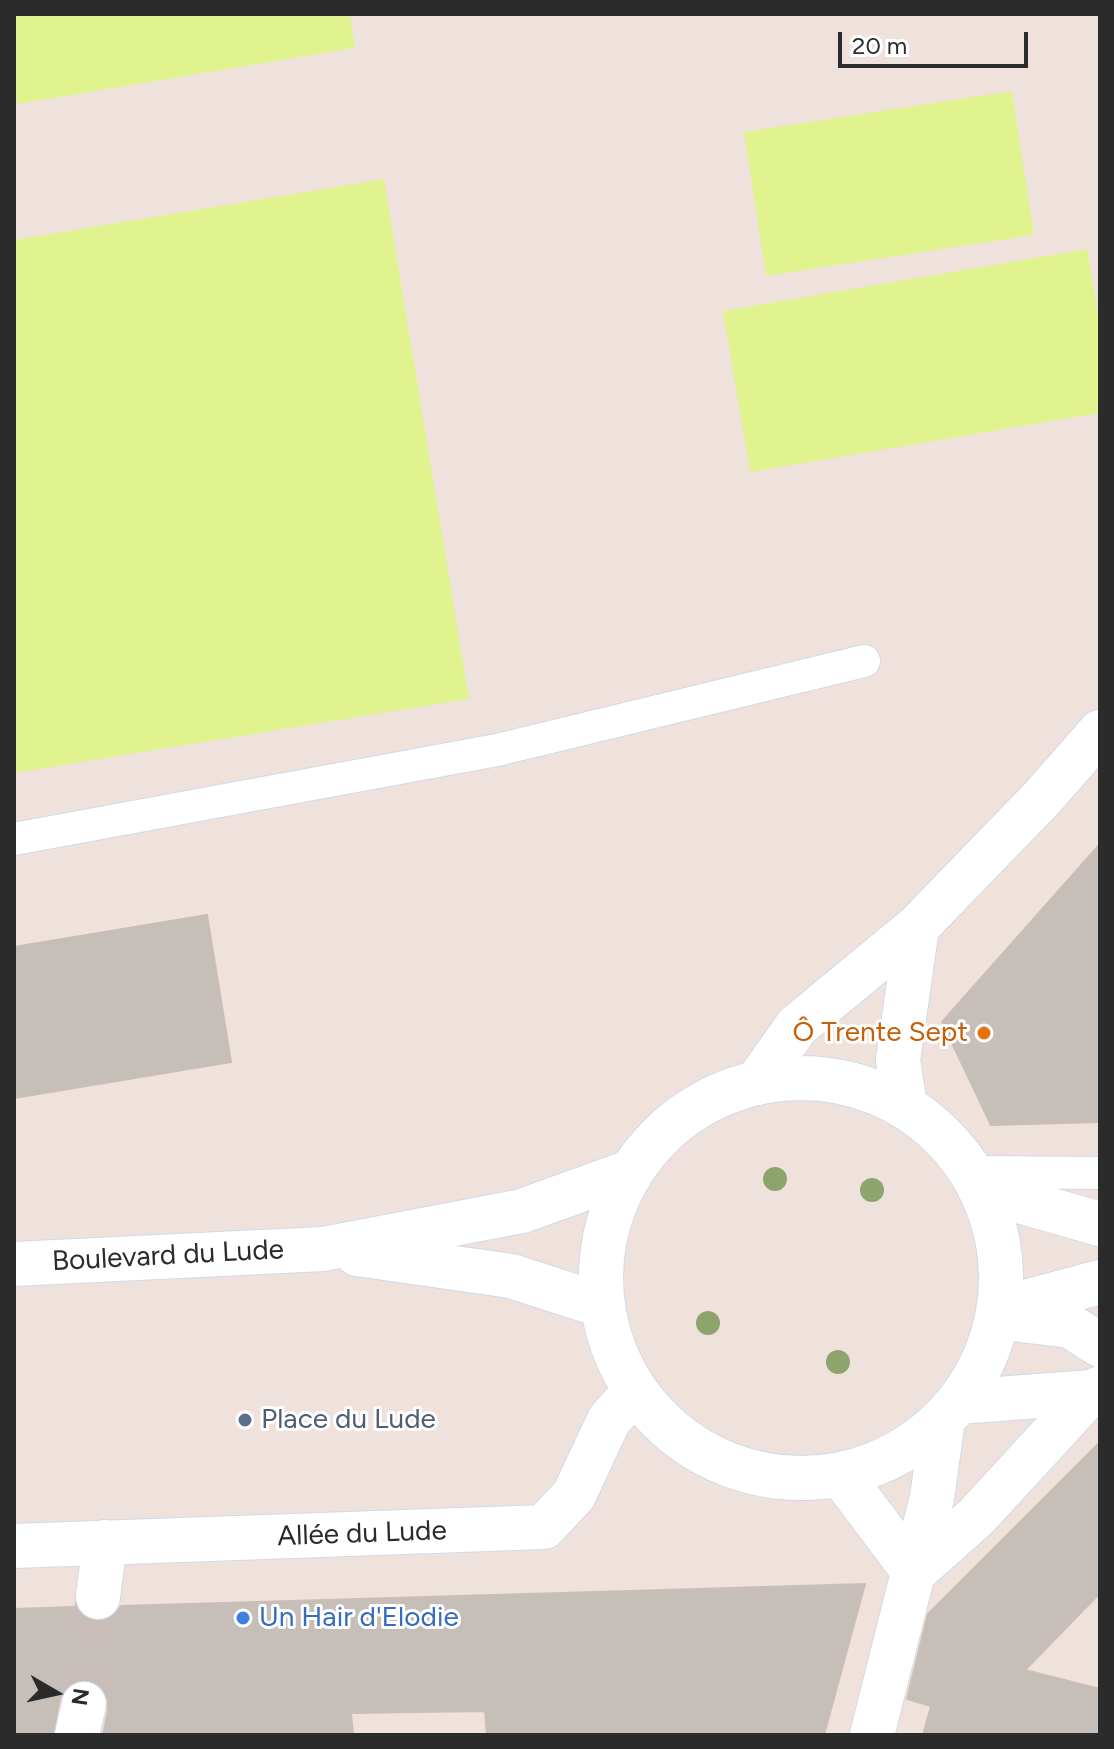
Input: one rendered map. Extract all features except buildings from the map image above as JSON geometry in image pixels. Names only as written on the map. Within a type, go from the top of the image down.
[{"type":"main road","points":[[758,1081],[797,1026],[917,927],[1042,798],[1100,732]]},
{"type":"main road","points":[[905,1106],[898,1060],[917,927]]},
{"type":"main road","points":[[808,1077],[858,1086],[905,1106],[935,1129],[976,1181],[994,1228],[1001,1268],[998,1313],[982,1363],[950,1411],[913,1444],[878,1463],[841,1475],[794,1479],[747,1472],[704,1455],[666,1427],[635,1391],[618,1361],[601,1305],[600,1259],[611,1214],[630,1172],[663,1131],[696,1107],[758,1081],[808,1077]]},
{"type":"main road","points":[[323,1249],[522,1211],[630,1172]]},
{"type":"main road","points":[[976,1181],[1100,1224]]},
{"type":"main road","points":[[323,1249],[511,1276],[601,1305]]},
{"type":"main road","name":"Boulevard du Lude","points":[[14,1264],[323,1249]]},
{"type":"main road","points":[[998,1313],[1100,1282]]},
{"type":"main road","points":[[998,1313],[1070,1326],[1100,1345]]},
{"type":"main road","points":[[950,1411],[1096,1390]]},
{"type":"main road","points":[[914,1572],[976,1517],[1096,1390]]},
{"type":"main road","name":"Allée du Lude","points":[[14,1546],[544,1527],[574,1495],[609,1420],[635,1391]]},
{"type":"main road","points":[[872,1735],[932,1498],[950,1411]]},
{"type":"main road","points":[[841,1475],[914,1572]]},
{"type":"main road","points":[[98,1597],[105,1542]]},
{"type":"lane","points":[[14,839],[497,750],[864,661]]},
{"type":"lane","points":[[976,1181],[1100,1173]]},
{"type":"green space","points":[[14,14],[350,14],[355,48],[18,104],[14,84]]},
{"type":"green space","points":[[1012,91],[1034,235],[766,276],[744,132]]},
{"type":"green space","points":[[384,179],[469,699],[14,773],[14,240]]},
{"type":"green space","points":[[1087,249],[1100,325],[1100,413],[750,472],[723,311]]},
{"type":"tunnel","points":[[84,1704],[98,1597]]},
{"type":"place","name":"Ô Trente Sept","points":[[984,1033]]},
{"type":"place","name":"Place du Lude","points":[[245,1420]]},
{"type":"place","name":"Un Hair d'Elodie","points":[[243,1618]]}]
